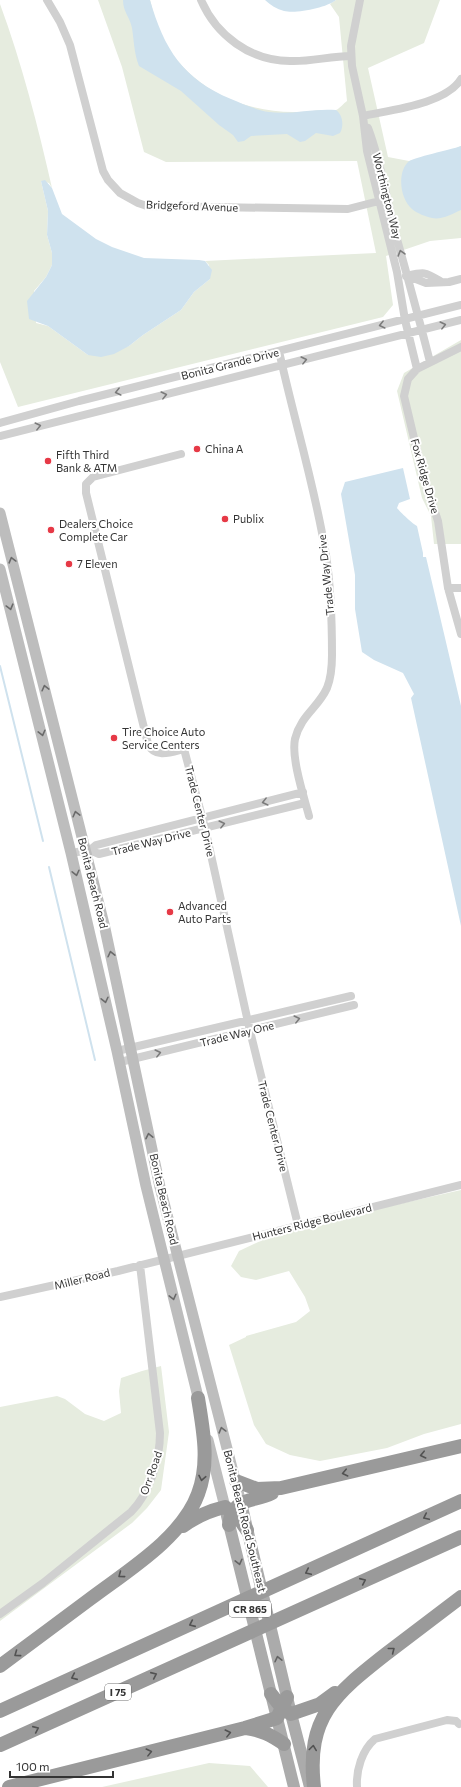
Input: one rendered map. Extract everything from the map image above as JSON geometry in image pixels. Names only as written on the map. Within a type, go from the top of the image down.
[{"type":"highway","points":[[150,1554],[182,1522],[192,1508],[199,1493],[203,1475],[205,1442],[198,1398]]},
{"type":"highway","points":[[236,1481],[257,1489],[281,1488],[461,1446]]},
{"type":"highway","points":[[0,1666],[150,1554],[197,1516],[209,1510],[232,1511],[270,1495],[281,1488]]},
{"type":"highway","points":[[0,1711],[461,1501]]},
{"type":"highway","points":[[232,1511],[247,1530]]},
{"type":"highway","name":"I 75","points":[[0,1745],[461,1537]]},
{"type":"highway","points":[[10,1787],[245,1728],[284,1709],[320,1704],[354,1680],[461,1597]]},
{"type":"highway","points":[[314,1787],[312,1753],[319,1726],[330,1705],[354,1680]]},
{"type":"highway","points":[[271,1694],[284,1709]]},
{"type":"highway","points":[[245,1728],[263,1732],[284,1744]]},
{"type":"main road","name":"Bonita Beach Road Southeast","points":[[232,1511],[271,1694]]},
{"type":"main road","name":"Bonita Beach Road Southeast","points":[[247,1530],[284,1709],[310,1787]]},
{"type":"main road","name":"Bonita Beach Road Southeast","points":[[284,1709],[284,1744],[294,1787]]},
{"type":"street","name":"Bridgeford Avenue","points":[[47,0],[60,22],[70,45],[103,171],[113,186],[128,198],[147,206],[348,209],[379,201]]},
{"type":"street","points":[[201,0],[209,15],[224,34],[235,43],[257,56],[289,62],[351,56]]},
{"type":"street","name":"Worthington Way","points":[[360,0],[351,56],[363,116],[367,151],[398,278],[405,320],[417,369]]},
{"type":"street","points":[[363,116],[436,98],[454,88],[461,79]]},
{"type":"street","name":"Worthington Way","points":[[363,116],[376,149],[430,362]]},
{"type":"street","points":[[398,278],[408,276],[416,272],[427,272],[440,281],[449,282],[461,279]]},
{"type":"street","name":"Bonita Grande Drive","points":[[0,423],[79,401],[461,305]]},
{"type":"street","name":"Bonita Grande Drive","points":[[0,436],[461,320]]},
{"type":"street","name":"Fox Ridge Drive","points":[[461,347],[417,369],[408,379],[404,396],[423,476],[438,521],[448,588],[461,634]]},
{"type":"street","name":"Trade Way Drive","points":[[279,351],[315,497],[327,557],[330,587],[332,656],[331,675],[326,689],[302,720],[295,741],[294,750],[309,816]]},
{"type":"street","name":"Trade Center Drive","points":[[181,454],[92,477],[88,480],[85,488],[148,744],[152,751],[161,754],[184,749],[205,828],[250,1031],[298,1225]]},
{"type":"street","name":"Bonita Beach Road","points":[[0,514],[88,850],[156,1166],[177,1255]]},
{"type":"street","name":"Bonita Beach Road","points":[[0,569],[71,853],[119,1057],[163,1259]]},
{"type":"street","points":[[448,588],[461,588]]},
{"type":"street","name":"Trade Way Drive","points":[[71,853],[88,850],[96,845],[303,792]]},
{"type":"street","name":"Trade Way Drive","points":[[88,850],[99,854],[305,803]]},
{"type":"street","name":"Trade Way One","points":[[132,1054],[248,1020],[351,996]]},
{"type":"street","name":"Trade Way One","points":[[119,1057],[250,1031],[354,1005]]},
{"type":"street","name":"Hunters Ridge Boulevard","points":[[163,1259],[461,1185]]},
{"type":"street","name":"Bonita Beach Road Southeast","points":[[177,1255],[236,1481],[232,1511]]},
{"type":"street","name":"Bonita Beach Road Southeast","points":[[163,1259],[198,1398],[232,1511]]},
{"type":"street","name":"Miller Road","points":[[0,1297],[36,1290],[163,1259]]},
{"type":"street","name":"Orr Road","points":[[0,1614],[43,1583],[131,1512],[138,1505],[146,1490],[159,1449],[160,1433],[140,1265]]},
{"type":"street","points":[[357,1787],[358,1772],[363,1756],[368,1745],[375,1739],[447,1720],[456,1721],[459,1724]]},
{"type":"shaded area","points":[[98,0],[150,0],[159,31],[172,53],[185,69],[201,83],[218,94],[257,108],[299,112],[335,110],[347,101],[339,17],[330,4],[336,0],[440,0],[424,43],[368,68],[388,157],[409,161],[452,150],[461,146],[461,238],[430,241],[386,256],[393,305],[383,317],[18,407],[0,362],[0,4],[29,95],[52,188],[49,183],[41,181],[48,211],[47,235],[52,253],[52,265],[46,277],[34,291],[36,323],[48,326],[88,355],[129,346],[181,310],[194,292],[210,279],[209,265],[205,261],[376,253],[357,161],[166,162],[144,152],[122,67]]},
{"type":"shaded area","points":[[461,340],[461,544],[434,544],[431,516],[422,498],[397,391],[404,373]]},
{"type":"shaded area","points":[[461,1190],[461,1424],[424,1434],[387,1448],[320,1461],[290,1455],[266,1444],[254,1425],[229,1345],[246,1336],[296,1322],[310,1311],[305,1297],[289,1271],[256,1280],[241,1277],[231,1266],[239,1251],[284,1230]]},
{"type":"shaded area","points":[[161,1366],[169,1432],[161,1490],[147,1508],[132,1523],[0,1621],[0,1407],[57,1396],[65,1399],[85,1414],[104,1421],[121,1413],[119,1391],[121,1378]]},
{"type":"shaded area","points":[[209,1763],[250,1766],[268,1787],[102,1787]]},
{"type":"water","points":[[123,0],[150,0],[169,48],[188,72],[214,91],[250,107],[269,112],[286,113],[336,110],[342,121],[340,133],[333,136],[316,133],[305,141],[300,142],[287,134],[251,136],[244,141],[238,142],[233,135],[219,125],[181,91],[139,66],[135,52],[132,28],[124,8]]},
{"type":"water","points":[[265,0],[336,0],[318,8],[289,12],[276,8]]},
{"type":"water","points":[[461,146],[461,210],[447,216],[432,218],[414,210],[408,205],[401,186],[402,173],[408,162],[417,158]]},
{"type":"water","points":[[45,180],[52,188],[62,214],[96,239],[112,247],[144,258],[205,261],[212,270],[210,279],[194,292],[181,310],[129,346],[114,354],[101,357],[88,355],[48,326],[29,319],[27,301],[46,277],[52,265],[52,253],[47,235],[48,211],[41,181]]},
{"type":"water","points":[[403,468],[410,499],[399,503],[397,508],[417,526],[423,557],[426,557],[461,706],[461,926],[411,698],[414,694],[403,673],[374,660],[362,652],[355,609],[355,575],[341,494],[345,482]]},
{"type":"waterway","points":[[0,666],[43,841]]},
{"type":"waterway","points":[[49,867],[95,1060]]},
{"type":"place","name":"China A","points":[[197,449]]},
{"type":"place","name":"Fifth Third Bank & ATM","points":[[48,461]]},
{"type":"place","name":"Publix","points":[[225,519]]},
{"type":"place","name":"Dealers Choice Complete Car","points":[[51,530]]},
{"type":"place","name":"7 Eleven","points":[[69,564]]},
{"type":"place","name":"Tire Choice Auto Service Centers","points":[[114,738]]},
{"type":"place","name":"Advanced Auto Parts","points":[[170,912]]}]
